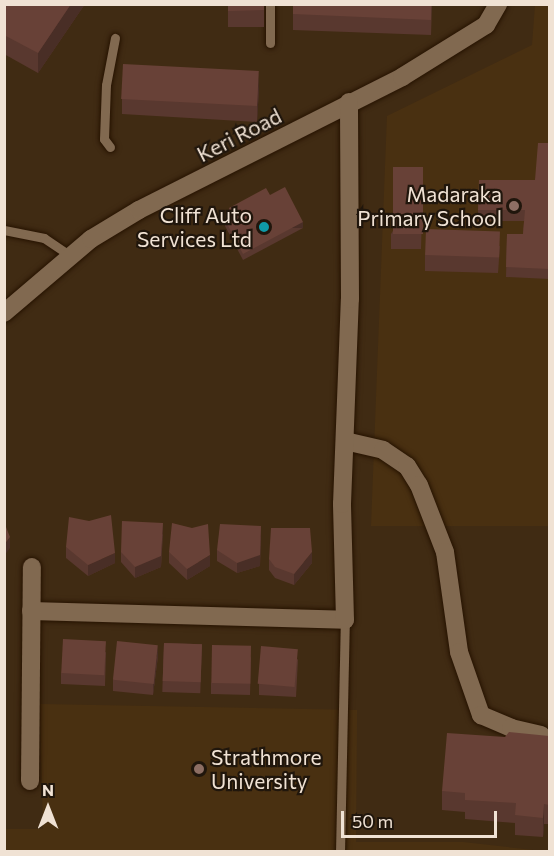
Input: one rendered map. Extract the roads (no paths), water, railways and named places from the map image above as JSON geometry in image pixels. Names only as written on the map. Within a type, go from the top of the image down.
[{"type":"street","name":"Keri Road","points":[[4,313],[91,239],[139,210],[402,77],[486,25],[498,4]]},
{"type":"street","points":[[31,611],[345,620],[345,441],[350,298],[349,102]]},
{"type":"street","points":[[345,441],[383,450],[407,466],[418,485],[445,552],[459,652],[482,715],[541,735]]},
{"type":"street","points":[[30,781],[32,567]]},
{"type":"lane","points":[[270,4],[270,43]]},
{"type":"lane","points":[[110,147],[104,139],[106,85],[115,38]]},
{"type":"lane","points":[[4,230],[44,238],[71,256]]},
{"type":"lane","points":[[340,852],[345,620]]},
{"type":"place","name":"Madaraka Primary School","points":[[514,206]]},
{"type":"place","name":"Cliff Auto Services Ltd","points":[[264,227]]},
{"type":"place","name":"Strathmore University","points":[[199,769]]}]
